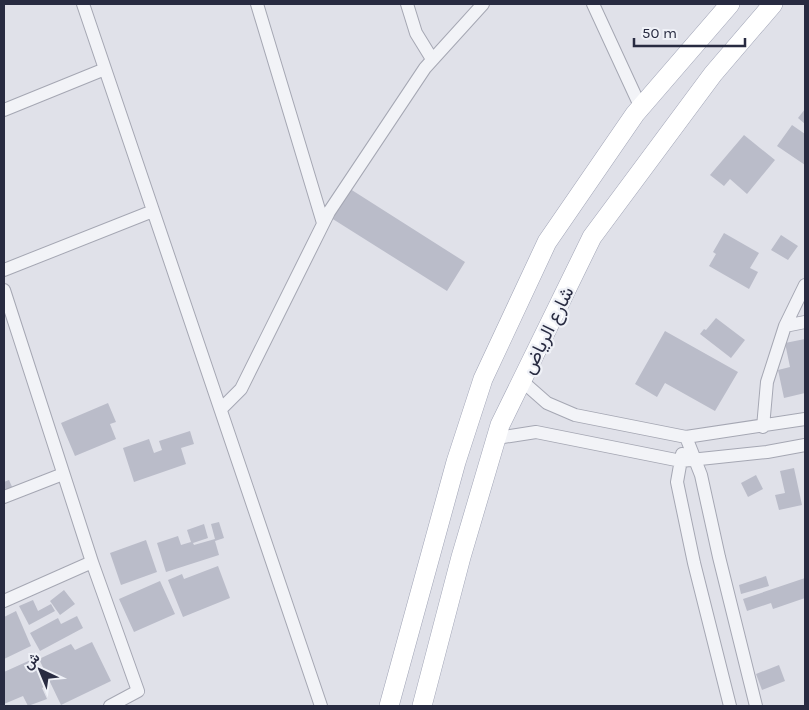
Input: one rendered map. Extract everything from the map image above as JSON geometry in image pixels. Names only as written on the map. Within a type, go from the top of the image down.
[{"type":"main road","name":"شارع الرياض","points":[[388,706],[456,462],[483,379],[547,242],[641,108],[730,4]]},
{"type":"main road","name":"شارع الرياض","points":[[422,706],[461,557],[500,424],[592,237],[713,74],[773,4]]},
{"type":"street","points":[[83,4],[321,706]]},
{"type":"street","points":[[257,4],[323,223]]},
{"type":"street","points":[[408,4],[416,33],[432,59]]},
{"type":"street","points":[[221,409],[241,389],[323,223],[432,59],[483,4]]},
{"type":"street","points":[[592,4],[641,108]]},
{"type":"street","points":[[4,110],[105,69]]},
{"type":"street","points":[[4,270],[153,211]]},
{"type":"street","points":[[763,427],[768,382],[785,326],[805,284]]},
{"type":"street","points":[[4,290],[92,562],[138,691],[110,706]]},
{"type":"street","points":[[785,326],[805,322]]},
{"type":"street","points":[[522,381],[547,403],[575,415],[686,437],[763,427],[805,419]]},
{"type":"street","points":[[497,438],[536,432],[681,461],[696,461],[805,445]]},
{"type":"street","points":[[686,437],[702,475],[719,557],[756,706]]},
{"type":"street","points":[[686,437],[677,482],[730,706]]},
{"type":"street","points":[[4,497],[63,474]]},
{"type":"street","points":[[4,601],[92,562]]},
{"type":"building","points":[[805,109],[805,124],[798,118]]},
{"type":"building","points":[[792,125],[805,134],[805,165],[777,146]]},
{"type":"building","points":[[744,135],[775,160],[747,194],[730,179],[724,186],[710,175]]},
{"type":"building","points":[[347,187],[465,262],[447,291],[328,216]]},
{"type":"building","points":[[724,233],[759,253],[750,268],[758,272],[749,289],[709,266],[716,254],[713,252]]},
{"type":"building","points":[[781,235],[798,246],[788,260],[771,250]]},
{"type":"building","points":[[716,318],[745,340],[731,358],[700,334]]},
{"type":"building","points":[[665,331],[738,372],[715,411],[665,383],[657,397],[635,384]]},
{"type":"building","points":[[805,339],[805,393],[784,398],[778,370],[790,367],[785,343]]},
{"type":"building","points":[[108,403],[116,422],[110,424],[116,439],[75,456],[61,423]]},
{"type":"building","points":[[190,431],[194,444],[181,448],[186,464],[134,482],[123,448],[149,439],[154,453],[162,450],[159,441]]},
{"type":"building","points":[[794,468],[802,505],[779,510],[775,495],[785,493],[780,471]]},
{"type":"building","points":[[756,475],[763,489],[748,497],[741,483]]},
{"type":"building","points":[[9,480],[13,489],[4,493],[4,482]]},
{"type":"building","points":[[219,522],[224,538],[215,541],[219,555],[166,572],[157,543],[178,536],[181,545],[191,542],[187,530],[204,524],[208,538],[193,543],[194,545],[215,539],[211,524]]},
{"type":"building","points":[[146,540],[157,572],[121,585],[110,553]]},
{"type":"building","points":[[218,566],[230,598],[183,617],[168,580],[182,574],[184,579]]},
{"type":"building","points":[[766,576],[769,586],[741,594],[739,585]]},
{"type":"building","points":[[805,578],[805,598],[773,609],[771,603],[747,611],[743,599]]},
{"type":"building","points":[[160,581],[175,614],[134,632],[119,599]]},
{"type":"building","points":[[64,590],[75,604],[60,615],[50,601]]},
{"type":"building","points":[[33,600],[38,611],[51,604],[55,611],[29,625],[19,606]]},
{"type":"building","points":[[16,611],[31,646],[4,659],[4,617]]},
{"type":"building","points":[[77,616],[83,628],[40,651],[30,633],[58,618],[61,624]]},
{"type":"building","points":[[92,642],[111,681],[61,705],[39,659],[71,644],[75,650]]},
{"type":"building","points":[[35,658],[47,685],[42,688],[47,699],[28,706],[23,696],[4,704],[4,672]]},
{"type":"building","points":[[779,665],[785,681],[762,690],[756,674]]}]
